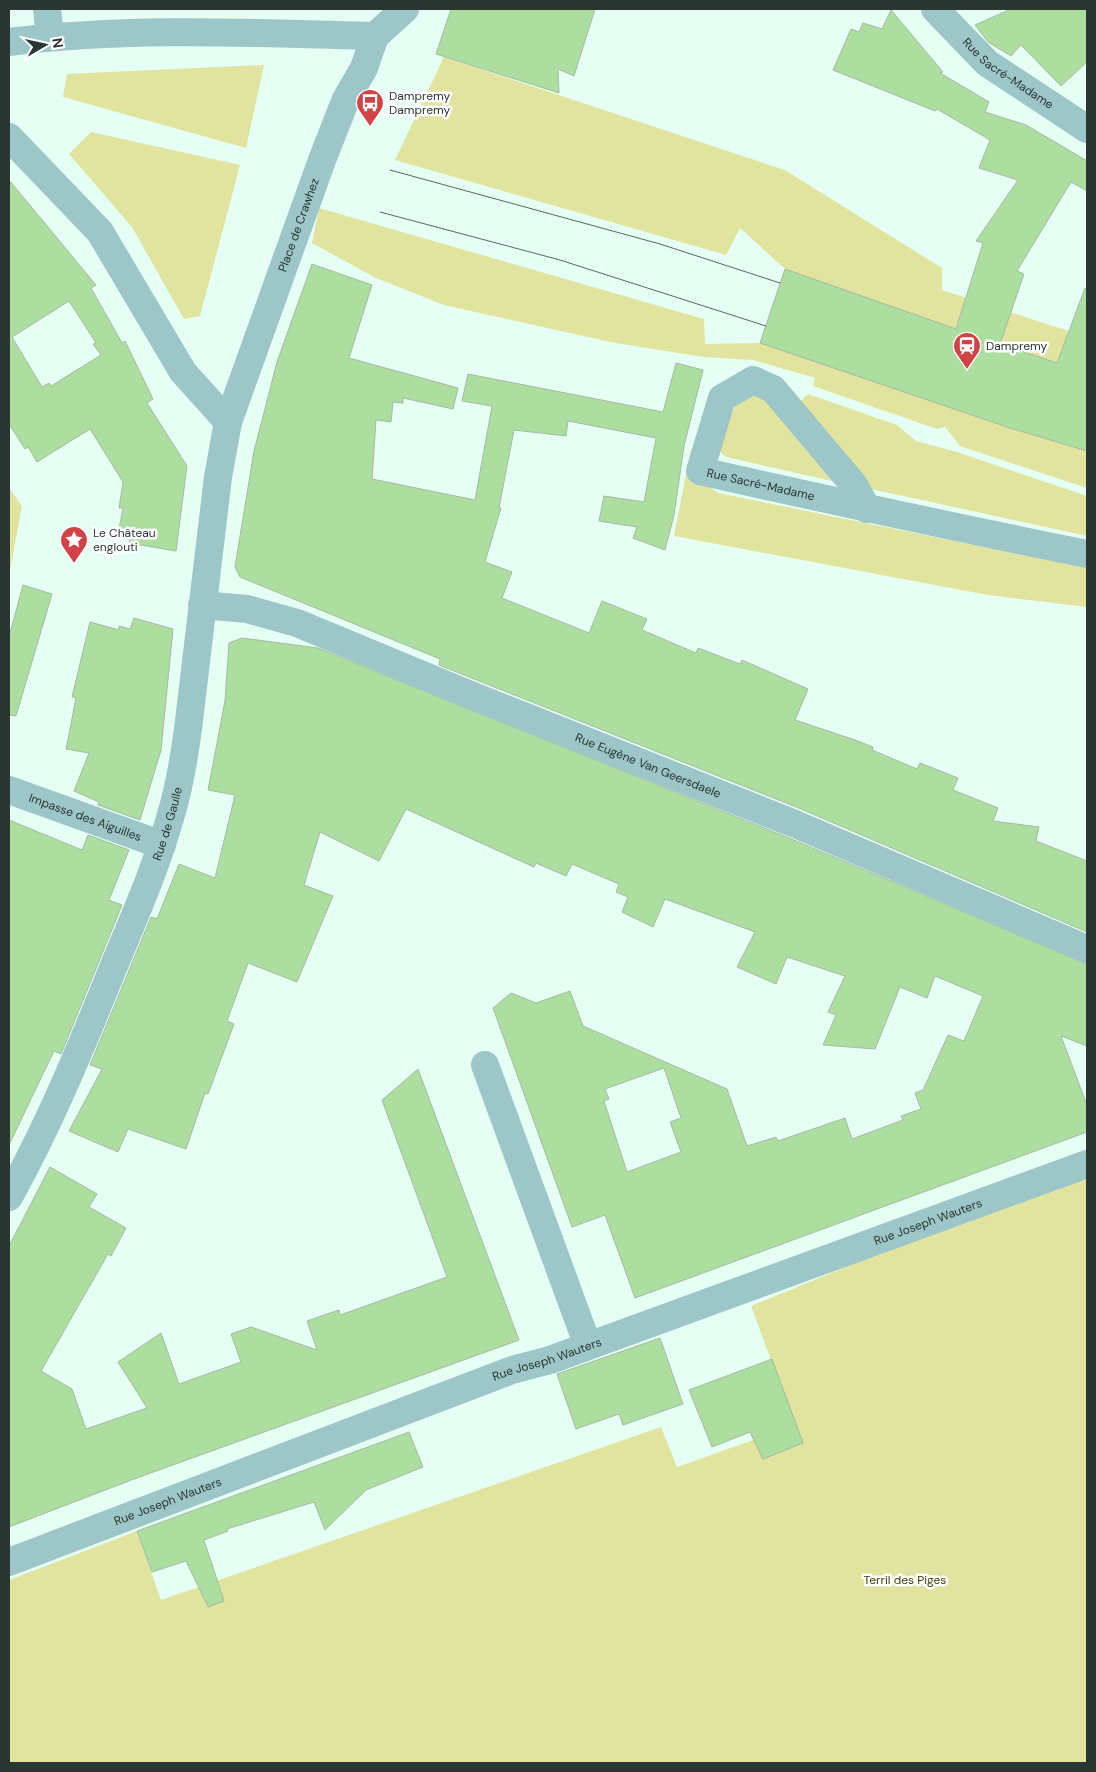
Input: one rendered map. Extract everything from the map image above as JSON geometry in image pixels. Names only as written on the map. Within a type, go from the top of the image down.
[{"type":"street","points":[[46,9],[50,37]]},
{"type":"street","points":[[9,42],[50,37],[173,32],[375,36],[404,9]]},
{"type":"street","name":"Rue Sacré-Madame","points":[[936,9],[987,63],[1087,128]]},
{"type":"street","name":"Place de Crawhez","points":[[228,422],[322,160],[346,99],[364,68],[375,36]]},
{"type":"street","points":[[9,137],[100,232],[183,372],[228,422]]},
{"type":"street","name":"Rue Sacré-Madame","points":[[867,509],[854,485],[773,389],[752,380],[722,398],[700,471],[867,509],[1087,554]]},
{"type":"street","name":"Rue de Gaulle","points":[[9,1197],[66,1084],[162,845],[183,766],[218,477],[228,422]]},
{"type":"street","name":"Rue Eugène Van Geersdaele","points":[[202,605],[247,609],[297,623],[468,694],[794,824],[1087,949]]},
{"type":"street","name":"Impasse des Aiguilles","points":[[9,790],[162,845]]},
{"type":"street","points":[[485,1065],[588,1346]]},
{"type":"street","name":"Rue Joseph Wauters","points":[[9,1562],[512,1370],[550,1360],[1087,1164]]},
{"type":"green space","points":[[444,57],[785,170],[942,268],[942,290],[1087,337],[1087,377],[785,269],[740,228],[726,255],[395,160]]},
{"type":"green space","points":[[264,65],[246,148],[63,97],[67,74]]},
{"type":"green space","points":[[91,132],[240,165],[200,316],[184,319],[132,227],[69,154]]},
{"type":"green space","points":[[319,208],[704,319],[705,344],[760,343],[1087,449],[1087,488],[960,446],[945,427],[937,429],[813,386],[815,378],[753,360],[703,357],[610,342],[444,305],[376,278],[312,243]]},
{"type":"green space","points":[[764,390],[841,483],[726,457],[718,450],[719,439],[742,393]]},
{"type":"green space","points":[[808,394],[897,425],[916,441],[957,452],[1087,496],[1087,536],[871,489],[799,403]]},
{"type":"green space","points":[[691,449],[698,455],[697,478],[718,493],[1087,568],[1087,607],[988,595],[674,536]]},
{"type":"green space","points":[[9,488],[22,506],[9,576]]},
{"type":"green space","name":"Terril des Piges","points":[[1087,1168],[1087,1763],[9,1763],[9,1580],[137,1531],[161,1600],[661,1427],[677,1467],[795,1425],[751,1306]]},
{"type":"building","points":[[451,9],[595,9],[574,76],[558,69],[559,93],[436,54]]},
{"type":"building","points":[[1011,9],[1087,9],[1087,62],[1061,86],[1021,45],[1011,56],[988,42],[975,25]]},
{"type":"building","points":[[891,10],[943,72],[940,73],[989,102],[985,112],[1026,125],[1087,161],[1087,191],[1071,182],[1017,271],[1024,274],[1000,344],[1057,363],[1085,288],[1087,289],[1087,451],[1010,428],[760,343],[785,269],[956,329],[983,243],[976,241],[1018,180],[979,168],[990,140],[937,109],[935,111],[833,70],[851,29],[859,32],[863,23],[882,29]]},
{"type":"building","points":[[9,180],[96,285],[91,288],[122,343],[125,341],[153,399],[147,403],[187,466],[176,551],[129,543],[130,537],[118,535],[123,508],[119,508],[123,482],[90,429],[37,462],[28,447],[25,449],[9,424]],"holes":[[[69,301],[96,343],[93,344],[101,355],[51,386],[49,383],[42,387],[12,337]]]},
{"type":"building","points":[[312,264],[372,285],[349,358],[458,388],[453,409],[403,398],[403,403],[393,402],[391,422],[376,420],[372,479],[475,500],[492,406],[462,401],[468,374],[663,412],[676,363],[703,370],[684,446],[674,515],[665,550],[633,538],[637,527],[599,521],[604,496],[644,502],[656,438],[568,421],[566,436],[514,430],[499,508],[501,508],[485,562],[512,572],[502,598],[589,633],[602,601],[647,619],[642,630],[696,653],[698,648],[740,664],[742,660],[808,689],[795,720],[873,747],[872,750],[917,769],[920,763],[958,778],[953,790],[998,808],[993,821],[1039,827],[1036,841],[1087,861],[1087,932],[801,809],[439,665],[440,659],[240,577],[235,567],[254,451],[277,362]]},
{"type":"building","points":[[23,585],[52,594],[16,716],[9,715],[9,637]]},
{"type":"building","points":[[134,618],[173,629],[161,750],[140,820],[98,805],[99,802],[74,791],[89,753],[66,749],[76,698],[72,697],[90,622],[119,630],[119,626],[130,629]]},
{"type":"building","points":[[242,638],[318,648],[789,838],[1087,964],[1087,1046],[1061,1036],[1087,1105],[1087,1132],[635,1298],[605,1215],[572,1227],[493,1008],[511,993],[536,1003],[570,991],[583,1026],[727,1089],[747,1146],[776,1137],[778,1141],[845,1118],[852,1139],[903,1120],[901,1116],[921,1109],[915,1093],[923,1090],[948,1035],[964,1041],[983,996],[935,976],[927,998],[900,987],[875,1049],[823,1045],[836,1015],[828,1012],[845,976],[787,957],[776,984],[737,967],[755,932],[665,899],[653,927],[622,912],[628,897],[616,892],[619,884],[572,864],[566,876],[536,863],[534,867],[406,809],[379,861],[320,832],[304,885],[333,896],[297,982],[248,963],[227,1021],[234,1024],[208,1094],[205,1093],[186,1149],[128,1129],[118,1152],[69,1131],[102,1069],[90,1065],[151,917],[157,919],[179,864],[215,878],[235,795],[208,790],[225,701],[229,643]],"holes":[[[664,1068],[681,1118],[670,1122],[681,1152],[627,1172],[604,1101],[609,1099],[605,1089]]]},
{"type":"building","points":[[9,820],[82,850],[88,835],[129,850],[109,900],[122,905],[120,910],[61,1054],[54,1051],[9,1145]]},
{"type":"building","points":[[418,1069],[519,1340],[134,1479],[9,1527],[9,1246],[50,1167],[97,1194],[89,1207],[126,1228],[111,1256],[108,1254],[41,1371],[72,1389],[86,1429],[147,1408],[118,1362],[161,1333],[179,1384],[241,1362],[231,1334],[251,1327],[317,1350],[307,1321],[339,1310],[340,1315],[447,1277],[382,1100]]},
{"type":"building","points":[[660,1338],[683,1404],[623,1425],[619,1414],[576,1429],[557,1374]]},
{"type":"building","points":[[772,1359],[803,1443],[763,1459],[750,1432],[712,1447],[689,1390]]},
{"type":"building","points":[[409,1432],[423,1467],[366,1490],[325,1530],[314,1502],[227,1529],[228,1531],[204,1540],[224,1601],[208,1607],[186,1561],[152,1572],[137,1531]]},
{"type":"tram line","points":[[390,170],[660,244],[780,283]]},
{"type":"tram line","points":[[380,212],[560,260],[766,326]]},
{"type":"place","name":"Dampremy Dampremy","points":[[370,127]]},
{"type":"place","name":"Dampremy","points":[[967,370]]},
{"type":"place","name":"Le Château englouti","points":[[74,564]]}]
